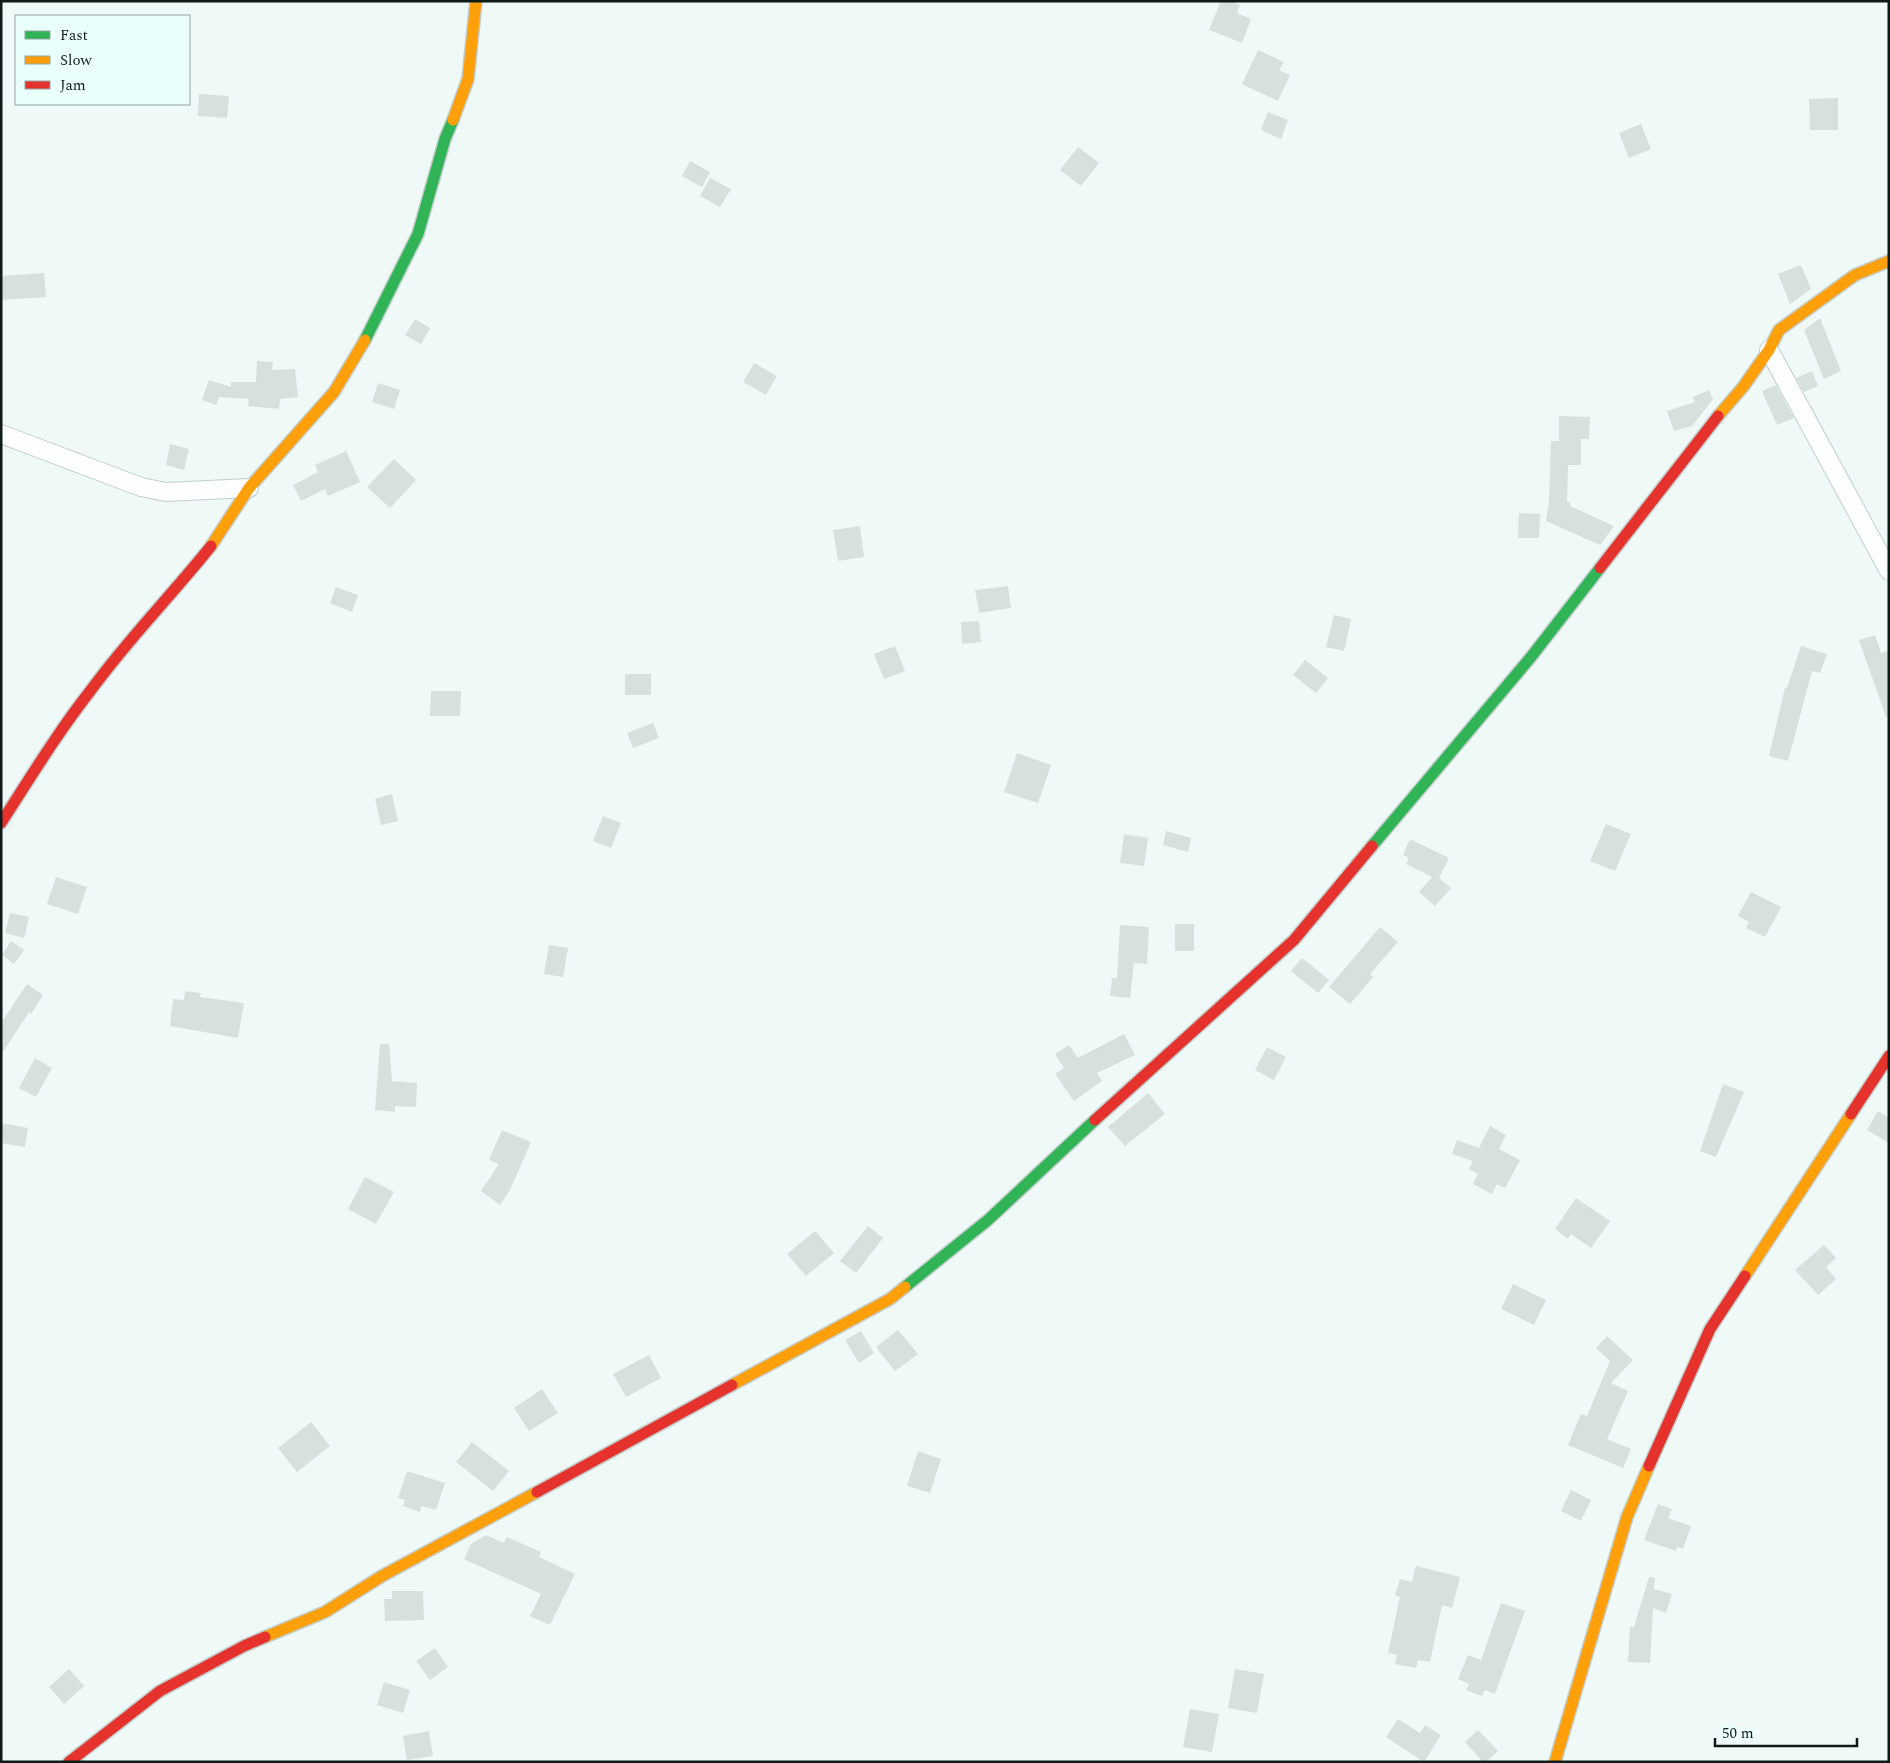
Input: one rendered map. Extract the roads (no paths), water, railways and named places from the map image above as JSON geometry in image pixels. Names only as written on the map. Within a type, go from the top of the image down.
[{"type":"street","points":[[1,823],[45,753],[91,690],[136,633],[171,596],[223,530],[249,488],[334,392],[362,345],[418,234],[445,139],[457,112],[468,79],[476,1]]},
{"type":"street","points":[[69,1762],[160,1691],[244,1646],[325,1612],[390,1572],[890,1299],[988,1220],[1140,1077],[1294,940],[1531,657],[1731,399],[1743,388],[1769,350],[1779,330],[1855,275],[1889,261]]},
{"type":"street","points":[[1769,350],[1889,571]]},
{"type":"street","points":[[1,434],[141,487],[166,492],[249,488]]},
{"type":"street","points":[[1555,1762],[1627,1517],[1710,1329],[1889,1056]]}]
